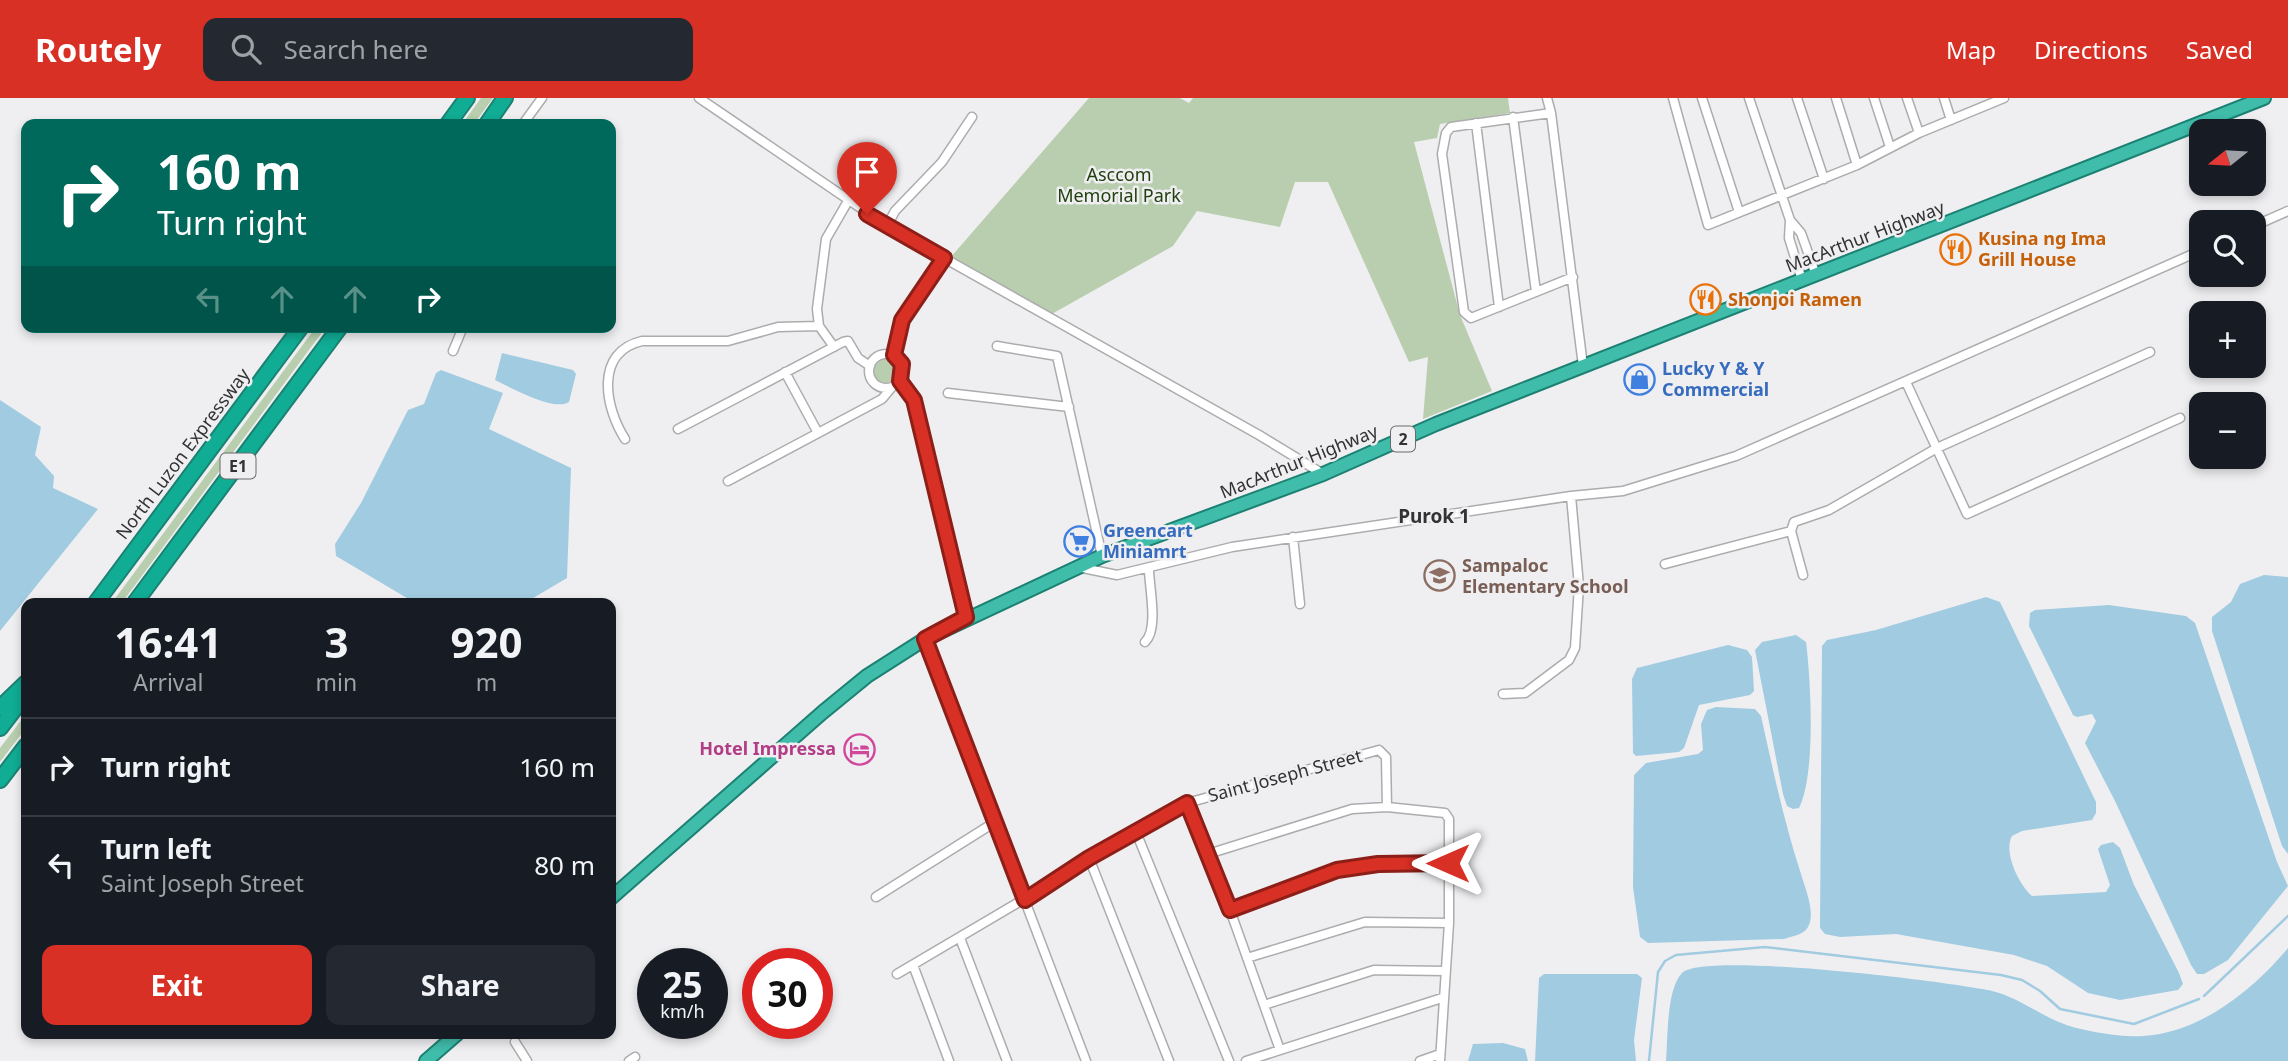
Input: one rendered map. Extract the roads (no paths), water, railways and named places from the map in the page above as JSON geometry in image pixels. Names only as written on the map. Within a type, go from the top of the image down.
[{"type":"highway","points":[[452,119],[467,98]]},
{"type":"highway","points":[[490,119],[505,98]]},
{"type":"highway","name":"MacArthur Highway","points":[[616,894],[867,676],[966,617],[1102,556],[1323,474],[1436,424],[2264,98]]},
{"type":"highway","name":"North Luzon Expressway","points":[[99,598],[297,333]]},
{"type":"highway","name":"E1","points":[[138,598],[336,333]]},
{"type":"highway","points":[[0,708],[21,688]]},
{"type":"highway","points":[[0,728],[21,701]]},
{"type":"highway","points":[[0,780],[21,753]]},
{"type":"highway","points":[[426,1061],[451,1039]]},
{"type":"street","points":[[526,119],[541,98]]},
{"type":"street","points":[[699,98],[887,226],[1259,435],[1323,474]]},
{"type":"street","points":[[1546,98],[1551,113],[1583,366]]},
{"type":"street","points":[[1673,98],[1704,219],[1708,225],[1857,165],[1988,101],[2004,98]]},
{"type":"street","points":[[1702,98],[1739,212]]},
{"type":"street","points":[[1749,98],[1790,220],[1789,237],[1802,280]]},
{"type":"street","points":[[1797,98],[1824,179]]},
{"type":"street","points":[[1836,98],[1857,165]]},
{"type":"street","points":[[1874,98],[1890,147]]},
{"type":"street","points":[[1907,98],[1919,133]]},
{"type":"street","points":[[1944,98],[1951,120]]},
{"type":"street","points":[[1551,113],[1448,128],[1442,154],[1464,312],[1471,318],[1573,277]]},
{"type":"street","points":[[887,226],[895,211],[942,162],[972,117]]},
{"type":"street","points":[[1513,117],[1536,292]]},
{"type":"street","points":[[1476,123],[1499,307]]},
{"type":"street","points":[[834,347],[819,326],[817,309],[826,239],[848,201]]},
{"type":"street","points":[[2266,221],[2288,211]]},
{"type":"street","points":[[1790,220],[1801,233],[1816,275]]},
{"type":"street","points":[[1078,567],[1117,575],[1232,547],[1571,496],[1623,492],[1736,456],[2189,256]]},
{"type":"street","points":[[894,355],[902,320],[944,258]]},
{"type":"street","points":[[625,439],[612,412],[606,379],[609,369],[622,351],[632,344],[642,341],[728,341],[778,327],[819,326]]},
{"type":"street","points":[[453,351],[460,333]]},
{"type":"street","points":[[678,429],[848,341],[859,358],[870,366]]},
{"type":"street","points":[[997,346],[1057,356],[1102,556]]},
{"type":"street","points":[[1803,575],[1791,531],[1794,522],[1829,510],[1937,448],[2150,352]]},
{"type":"street","points":[[891,387],[876,385],[870,376],[870,366],[882,354],[894,355],[902,364],[900,381],[914,400],[966,617]]},
{"type":"street","points":[[785,372],[818,433]]},
{"type":"street","points":[[728,481],[882,399],[891,387],[900,381]]},
{"type":"street","points":[[1906,382],[1967,514],[2180,418]]},
{"type":"street","points":[[947,393],[1069,407]]},
{"type":"street","points":[[1503,694],[1525,693],[1569,660],[1575,648],[1578,586],[1571,496]]},
{"type":"street","points":[[1665,564],[1791,531]]},
{"type":"street","points":[[1293,537],[1300,604]]},
{"type":"street","points":[[1145,642],[1150,638],[1152,623],[1149,569]]},
{"type":"street","points":[[925,639],[1086,1061]]},
{"type":"street","name":"Saint Joseph Street","points":[[897,974],[1025,900],[1089,858],[1187,803],[1297,771],[1383,752],[1387,807]]},
{"type":"street","points":[[1187,803],[1230,910],[1280,1050]]},
{"type":"street","points":[[1208,854],[1352,809],[1387,807],[1445,813],[1449,819],[1449,923],[1440,1058],[1420,1061]]},
{"type":"street","points":[[876,897],[995,822]]},
{"type":"street","points":[[1136,832],[1229,1061]]},
{"type":"street","points":[[1089,858],[1170,1061]]},
{"type":"street","points":[[1230,910],[1337,870],[1378,864],[1448,863]]},
{"type":"street","points":[[1247,958],[1365,922],[1449,923]]},
{"type":"street","points":[[960,938],[1007,1061]]},
{"type":"street","points":[[913,965],[949,1061]]},
{"type":"street","points":[[1264,1005],[1374,970],[1445,971]]},
{"type":"street","points":[[1246,1061],[1442,998]]},
{"type":"street","points":[[515,1042],[527,1061]]},
{"type":"water","points":[[502,353],[573,370],[576,374],[569,402],[553,404],[495,380]]},
{"type":"water","points":[[441,370],[503,393],[489,429],[571,468],[567,578],[533,598],[407,598],[336,556],[335,544],[361,503],[408,410],[424,404],[436,373]]},
{"type":"water","points":[[0,400],[41,427],[35,455],[54,476],[53,488],[98,509],[27,598],[21,598],[21,605],[0,631]]},
{"type":"water","points":[[2264,575],[2288,577],[2288,854],[2282,846],[2212,631],[2212,617],[2231,602],[2240,584]]},
{"type":"water","points":[[1986,597],[2000,602],[2096,802],[2096,813],[2092,820],[2022,831],[2012,836],[2011,859],[2018,876],[2032,896],[2106,892],[2110,885],[2098,849],[2101,845],[2113,842],[2120,848],[2134,885],[2179,973],[2183,984],[2178,990],[2120,1000],[2088,993],[2047,966],[2014,955],[1896,934],[1840,937],[1825,934],[1820,928],[1822,646],[1827,640],[1876,630]]},
{"type":"water","points":[[2109,605],[2186,616],[2195,623],[2277,862],[2288,886],[2228,960],[2204,974],[2197,974],[2191,965],[2085,743],[2096,721],[2092,714],[2077,717],[2073,715],[2029,626],[2030,613],[2035,610]]},
{"type":"water","points":[[1796,635],[1806,642],[1811,727],[1804,793],[1799,808],[1793,809],[1787,806],[1783,794],[1755,650],[1762,642]]},
{"type":"water","points":[[1728,645],[1747,650],[1752,657],[1754,691],[1750,695],[1699,705],[1684,748],[1679,752],[1636,756],[1633,753],[1632,679],[1637,668]]},
{"type":"water","points":[[1716,707],[1755,709],[1761,716],[1784,815],[1809,901],[1810,921],[1804,932],[1784,939],[1648,943],[1640,937],[1633,887],[1634,775],[1646,763],[1698,754],[1703,750],[1701,724],[1707,710]]},
{"type":"water","points":[[2288,948],[2288,1061],[1666,1061],[1673,991],[1682,973],[1700,967],[1734,965],[1830,970],[1968,987],[2002,994],[2072,1027],[2143,1036],[2185,1027],[2224,1007],[2259,979]]},
{"type":"water","points":[[1544,974],[1637,974],[1642,978],[1634,1040],[1636,1061],[1535,1061],[1539,978]]},
{"type":"water","points":[[1503,1043],[1525,1049],[1528,1061],[1468,1061],[1473,1044]]},
{"type":"waterway","points":[[2204,996],[2288,916]]},
{"type":"waterway","points":[[1649,1061],[1658,972],[1665,961],[1676,955],[1765,947],[2001,975],[2022,980],[2040,991],[2060,1009],[2134,1024],[2199,999]]},
{"type":"place","name":"Kusina ng Ima Grill House","points":[[1955,249]]},
{"type":"place","name":"Shonjoi Ramen","points":[[1705,300]]},
{"type":"place","name":"Lucky Y & Y Commercial","points":[[1639,379]]},
{"type":"place","name":"Greencart Miniamrt","points":[[1080,541]]},
{"type":"place","name":"Sampaloc Elementary School","points":[[1439,576]]},
{"type":"place","name":"Hotel Impressa","points":[[859,749]]},
{"type":"district","name":"Purok 1","points":[[1434,516]]},
{"type":"park label","name":"Asccom Memorial Park","points":[[1119,185]]}]
